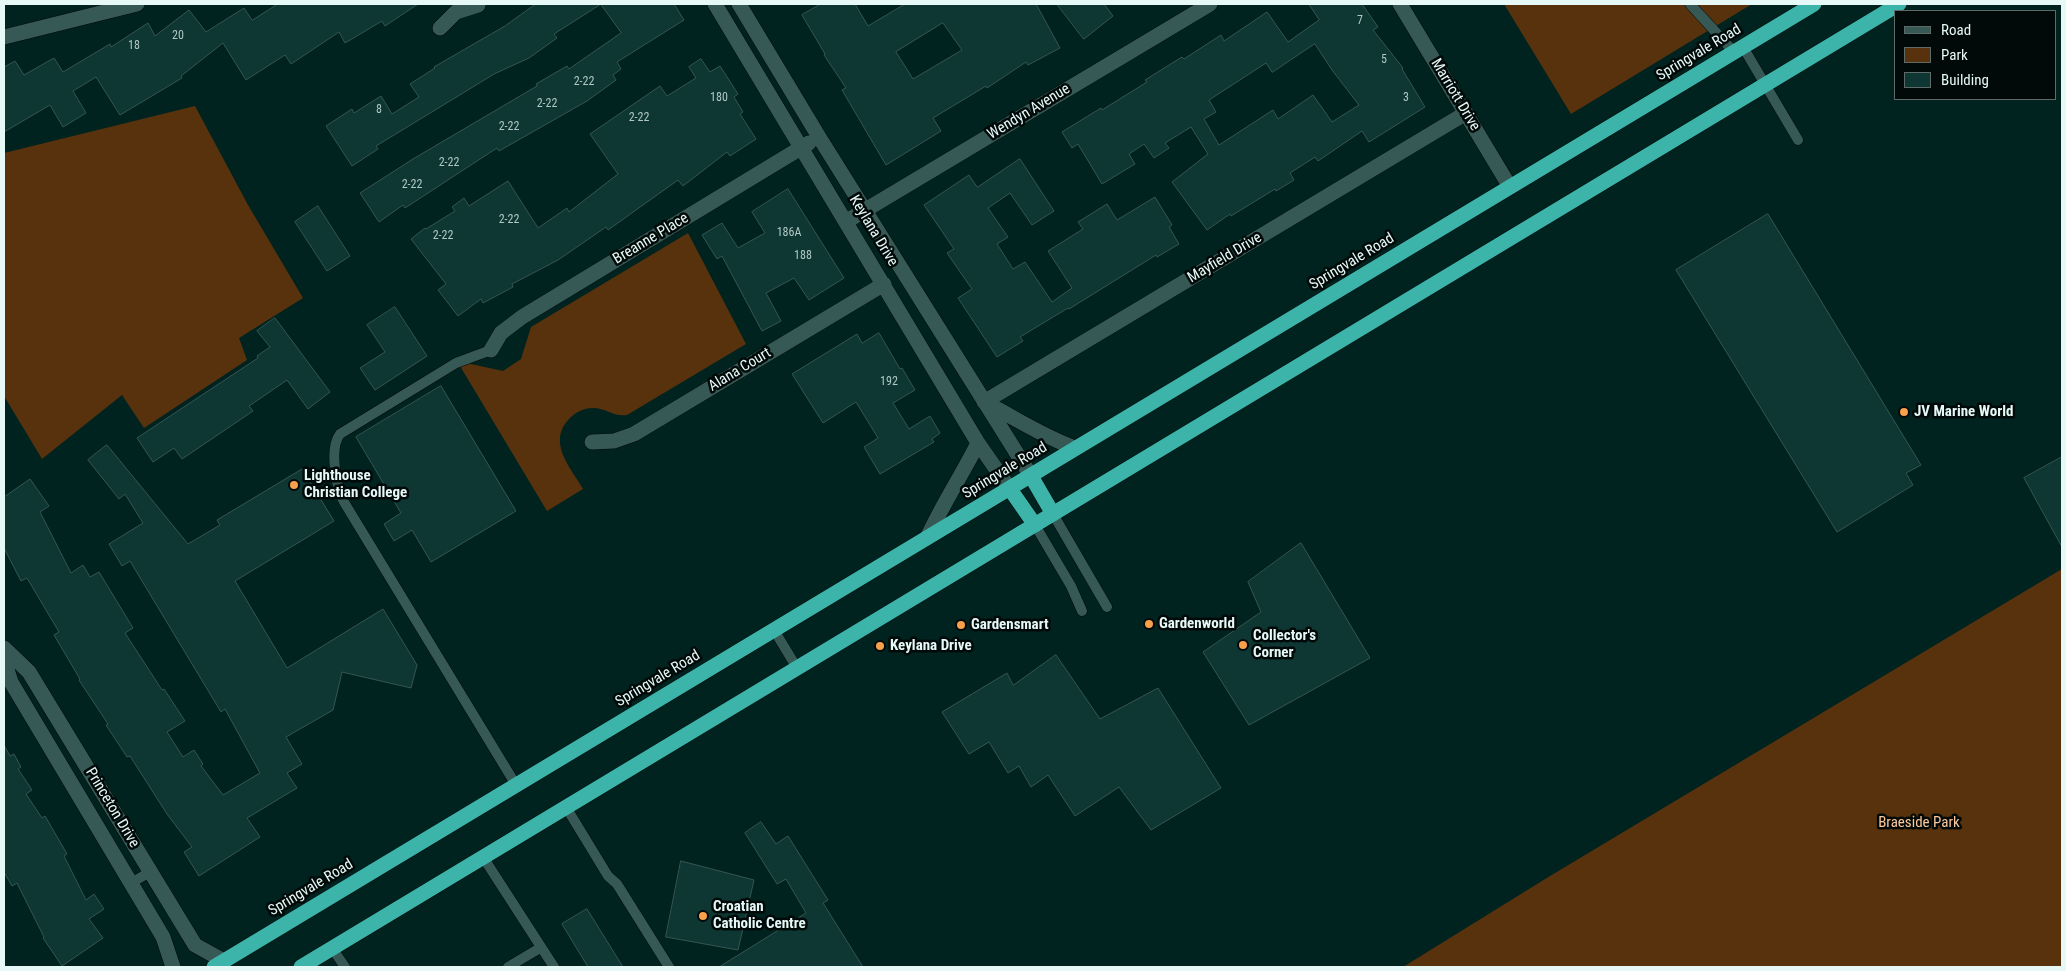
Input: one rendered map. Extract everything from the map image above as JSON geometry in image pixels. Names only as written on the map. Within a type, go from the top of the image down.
[{"type":"highway","name":"Springvale Road","points":[[219,964],[1814,4]]},
{"type":"highway","points":[[301,967],[1899,4]]},
{"type":"highway","name":"Keylana Drive","points":[[1030,476],[1053,514]]},
{"type":"highway","name":"Keylana Drive","points":[[1010,489],[1035,525]]},
{"type":"street","points":[[4,37],[137,4]]},
{"type":"street","name":"Keylana Drive","points":[[715,4],[847,221],[978,443],[1010,489]]},
{"type":"street","name":"Keylana Drive","points":[[739,4],[819,137],[1030,476]]},
{"type":"street","name":"Wendyn Avenue","points":[[847,221],[1210,4]]},
{"type":"street","name":"Marriott Drive","points":[[1400,4],[1510,187]]},
{"type":"street","points":[[440,28],[453,8],[478,5]]},
{"type":"street","name":"Mayfield Drive","points":[[984,402],[1466,114]]},
{"type":"street","name":"Breanne Place","points":[[491,350],[501,333],[522,317],[819,137]]},
{"type":"street","name":"Alana Court","points":[[592,442],[614,441],[634,434],[884,284]]},
{"type":"street","points":[[984,402],[1018,419],[1038,433],[1075,448]]},
{"type":"street","points":[[927,538],[940,509],[978,443]]},
{"type":"street","name":"Princeton Drive","points":[[4,648],[29,672],[195,945],[219,964]]},
{"type":"street","name":"Princeton Drive","points":[[4,660],[11,682],[164,937],[173,967]]},
{"type":"lane","points":[[1690,4],[1738,50],[1765,85],[1798,140]]},
{"type":"lane","points":[[491,350],[456,362],[340,434],[335,444],[334,457],[339,490],[344,502],[516,785]]},
{"type":"lane","points":[[1053,514],[1107,607]]},
{"type":"lane","points":[[1035,525],[1071,586],[1082,611]]},
{"type":"lane","points":[[774,630],[797,668]]},
{"type":"lane","points":[[54,754],[73,743]]},
{"type":"lane","points":[[566,807],[608,876],[617,884],[669,967]]},
{"type":"lane","points":[[483,857],[554,967]]},
{"type":"lane","points":[[131,883],[150,872]]},
{"type":"lane","points":[[332,948],[345,967]]},
{"type":"lane","points":[[508,967],[540,948]]},
{"type":"green space","points":[[1504,4],[1752,4],[1571,114]]},
{"type":"green space","points":[[195,106],[248,205],[303,298],[239,338],[247,360],[144,428],[122,395],[42,459],[4,396],[4,153]]},
{"type":"green space","points":[[688,233],[746,344],[627,415],[618,415],[593,408],[577,412],[563,428],[560,445],[567,463],[583,489],[547,511],[457,361],[503,371],[521,359],[531,327]]},
{"type":"green space","name":"Braeside Park","points":[[2062,569],[2062,967],[1403,967],[1550,876]]},
{"type":"building","points":[[278,4],[418,4],[385,26],[382,21],[345,43],[339,32],[291,64],[285,55],[246,80],[223,43],[181,76],[182,78],[120,115],[96,77],[73,91],[86,113],[63,127],[50,105],[4,132],[4,67],[15,61],[24,75],[54,58],[63,72],[110,44],[111,47],[148,23],[155,36],[189,10],[206,32],[244,8],[252,20]]},
{"type":"building","points":[[536,4],[601,4],[554,34],[557,38],[529,58],[494,74],[376,146],[378,149],[352,166],[326,126],[352,109],[354,113],[381,96],[392,114],[419,97],[410,84],[434,67],[505,26]]},
{"type":"building","points":[[601,4],[674,4],[684,20],[617,62],[621,69],[613,75],[616,80],[587,101],[499,151],[497,148],[405,208],[403,205],[379,222],[360,193],[413,159],[537,86],[536,84],[567,66],[569,69],[621,33]]},
{"type":"building","points":[[821,4],[855,4],[868,26],[905,4],[1036,4],[1060,48],[1028,65],[1026,62],[987,88],[986,86],[933,118],[941,131],[886,165],[842,90],[846,88],[824,55],[802,15]],"holes":[[[943,23],[962,50],[913,79],[896,52]]]},
{"type":"building","points":[[1057,4],[1104,4],[1113,16],[1084,39]]},
{"type":"building","points":[[1309,4],[1362,4],[1378,27],[1373,30],[1403,68],[1425,107],[1369,142],[1362,131],[1318,161],[1315,157],[1290,173],[1294,180],[1276,191],[1275,189],[1231,216],[1230,214],[1207,230],[1172,182],[1208,154],[1191,127],[1165,143],[1169,148],[1154,158],[1144,144],[1129,154],[1135,164],[1102,184],[1078,144],[1072,148],[1062,132],[1147,82],[1145,80],[1182,57],[1184,59],[1221,35],[1224,41],[1267,12],[1288,42],[1319,20]],"holes":[[[1315,44],[1359,105],[1332,122],[1313,95],[1278,119],[1273,110],[1219,145],[1204,119],[1216,112],[1209,100],[1266,63],[1272,72]]]},
{"type":"building","points":[[701,59],[710,72],[720,66],[738,94],[734,97],[743,112],[740,114],[756,139],[730,156],[727,152],[683,186],[678,180],[608,230],[606,227],[558,260],[512,284],[513,287],[483,303],[481,299],[458,316],[438,290],[446,284],[411,239],[425,228],[455,211],[452,207],[464,198],[469,206],[508,181],[538,228],[567,208],[569,212],[618,174],[590,134],[660,86],[667,96],[696,78],[689,67]]},
{"type":"building","points":[[1020,159],[1054,211],[1032,225],[1010,193],[988,208],[1008,237],[997,244],[1013,269],[1025,262],[1052,302],[1072,288],[1048,251],[1083,229],[1078,222],[1107,204],[1117,220],[1155,197],[1172,225],[1169,227],[1179,244],[1157,257],[1156,255],[1020,337],[1023,341],[997,357],[958,298],[972,289],[947,253],[954,249],[924,205],[969,175],[977,187]]},
{"type":"building","points":[[788,189],[844,278],[809,300],[794,278],[766,293],[781,321],[762,331],[722,256],[717,259],[702,235],[722,223],[738,248],[765,233],[752,212]]},
{"type":"building","points":[[318,206],[350,256],[327,271],[295,222]]},
{"type":"building","name":"JV Marine World","points":[[1768,214],[1921,465],[1906,473],[1913,485],[1837,532],[1676,270]]},
{"type":"building","points":[[395,307],[427,356],[375,390],[360,368],[385,352],[367,325]]},
{"type":"building","points":[[275,318],[330,392],[308,409],[287,380],[249,406],[253,411],[182,459],[174,448],[153,462],[137,438],[258,358],[257,356],[270,347],[257,331]]},
{"type":"building","points":[[879,333],[915,390],[893,403],[909,429],[930,416],[940,433],[932,439],[934,442],[880,474],[864,447],[878,438],[856,402],[823,423],[792,374],[857,334],[862,343]]},
{"type":"building","points":[[441,386],[516,511],[431,562],[412,530],[394,541],[384,524],[401,513],[356,437]]},
{"type":"building","points":[[107,445],[188,544],[220,525],[217,520],[302,469],[334,521],[235,581],[287,668],[383,609],[417,665],[411,688],[342,672],[333,710],[286,737],[302,764],[287,773],[297,788],[247,818],[260,837],[199,876],[184,852],[192,847],[167,814],[130,756],[127,757],[106,725],[108,724],[79,680],[54,635],[59,632],[27,578],[21,581],[4,548],[4,497],[30,479],[49,506],[40,512],[71,573],[83,565],[90,577],[99,572],[133,628],[125,633],[162,690],[164,689],[185,721],[167,732],[183,757],[194,750],[203,764],[201,766],[223,795],[260,773],[225,709],[221,712],[130,561],[122,566],[109,544],[143,523],[125,494],[119,499],[88,460]]},
{"type":"building","points":[[2062,457],[2062,547],[2024,478]]},
{"type":"building","points":[[1301,543],[1370,658],[1249,725],[1203,652],[1261,612],[1248,582]]},
{"type":"building","points":[[1056,655],[1100,719],[1158,688],[1221,788],[1151,830],[1119,787],[1075,816],[1048,775],[1031,787],[1019,766],[1008,773],[989,742],[969,754],[942,712],[1007,673],[1013,685]]},
{"type":"building","points":[[4,745],[10,756],[14,754],[21,767],[18,769],[32,790],[26,794],[42,818],[45,816],[67,854],[64,856],[86,900],[94,894],[104,909],[89,919],[103,938],[62,966],[43,938],[17,883],[12,886],[4,872]]},
{"type":"building","points":[[761,822],[776,844],[788,836],[828,900],[823,903],[863,967],[719,967],[806,913],[786,879],[777,884],[745,833]]},
{"type":"building","points":[[681,861],[754,880],[738,950],[666,937]]},
{"type":"building","points":[[587,909],[623,967],[588,967],[562,924]]},
{"type":"place","name":"JV Marine World","points":[[1904,412]]},
{"type":"place","name":"Lighthouse Christian College","points":[[294,485]]},
{"type":"place","name":"Gardenworld","points":[[1149,624]]},
{"type":"place","name":"Gardensmart","points":[[961,625]]},
{"type":"place","name":"Collector's Corner","points":[[1243,645]]},
{"type":"place","name":"Keylana Drive","points":[[880,646]]},
{"type":"place","name":"Croatian Catholic Centre","points":[[703,916]]}]
